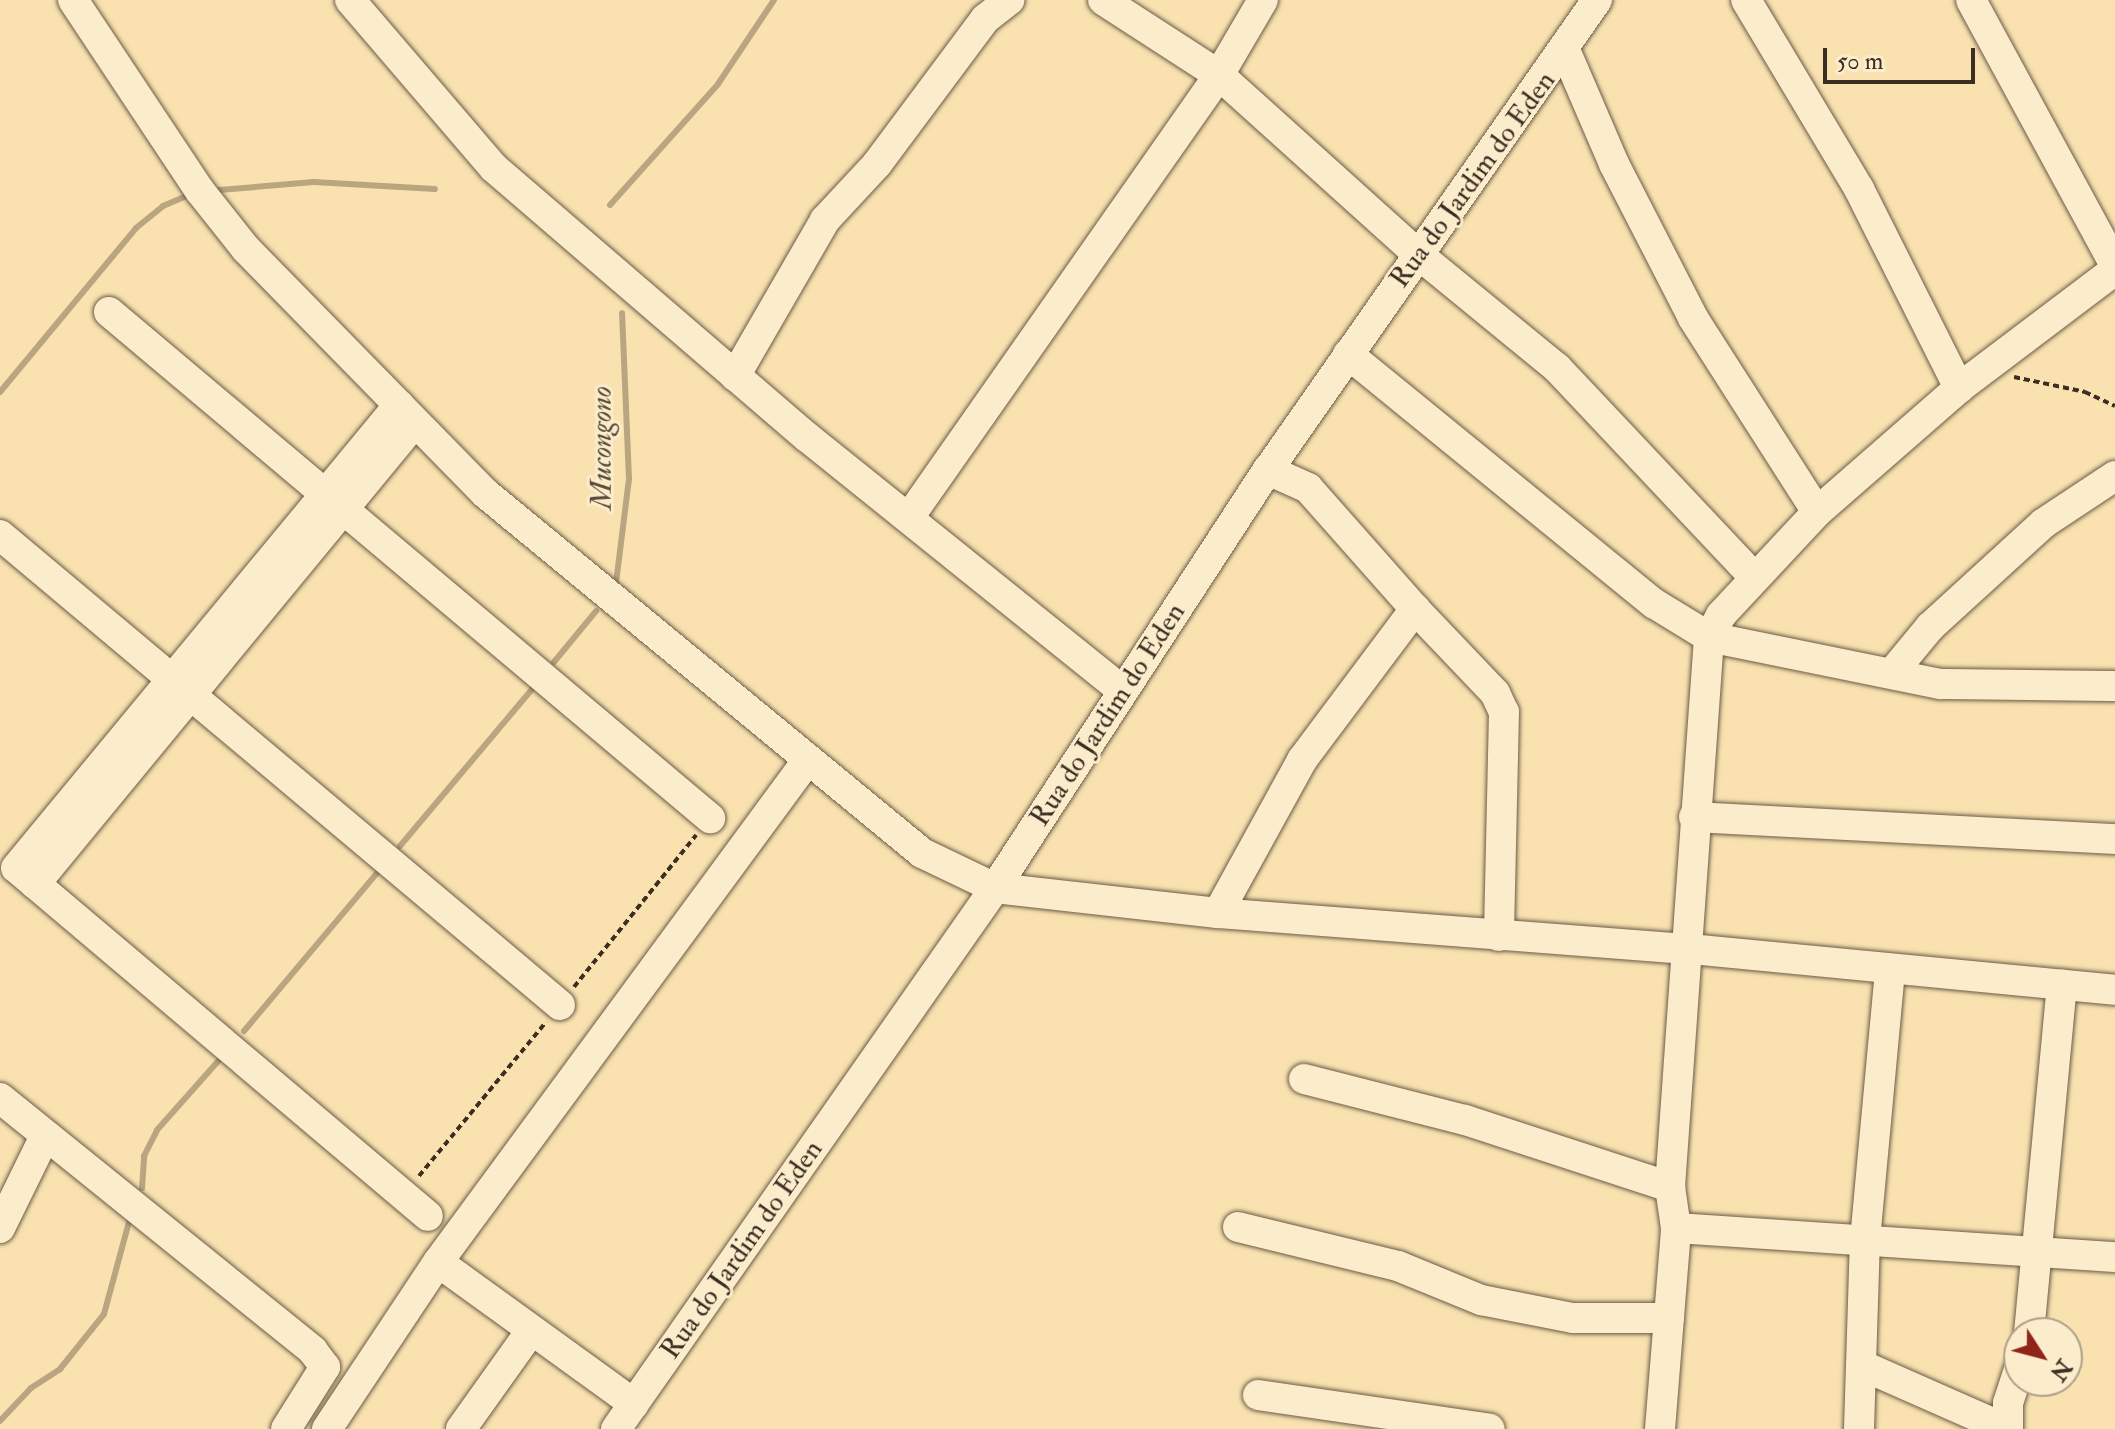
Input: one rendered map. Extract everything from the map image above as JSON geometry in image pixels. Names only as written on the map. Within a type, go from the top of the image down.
[{"type":"street","points":[[73,0],[200,191],[246,249],[485,493],[922,853],[995,888],[1218,913],[1691,949],[1890,972],[2115,990]]},
{"type":"street","points":[[350,0],[388,51],[494,168],[735,376],[1123,691]]},
{"type":"street","points":[[735,376],[825,220],[877,164],[985,19],[1009,0]]},
{"type":"street","points":[[1103,0],[1219,75],[1419,255],[1557,368],[1754,577]]},
{"type":"street","points":[[910,516],[1219,75],[1263,0]]},
{"type":"street","name":"Rua do Jardim do Eden","points":[[616,1429],[995,888],[1268,470],[1534,96],[1597,0]]},
{"type":"street","points":[[1746,0],[1859,189],[1959,388]]},
{"type":"street","points":[[1660,1429],[1676,1228],[1670,1187],[1691,949],[1694,817],[1709,637],[1754,577],[1817,512],[1959,388],[2115,268],[1971,0]]},
{"type":"street","points":[[1565,50],[1693,318],[1817,512]]},
{"type":"street","points":[[1534,96],[1590,107]]},
{"type":"street","points":[[109,312],[710,818]]},
{"type":"street","points":[[1348,354],[1655,604],[1709,637],[1941,684],[2115,686]]},
{"type":"street","points":[[407,414],[181,687],[17,869],[428,1216]]},
{"type":"street","points":[[1268,470],[1308,488],[1415,609],[1495,693],[1504,712],[1499,936]]},
{"type":"street","points":[[1892,673],[1930,627],[2001,560],[2044,523],[2115,476]]},
{"type":"street","points":[[0,535],[560,1005]]},
{"type":"street","points":[[1218,913],[1302,760],[1415,609]]},
{"type":"street","points":[[327,1429],[438,1262],[807,761]]},
{"type":"street","points":[[1694,817],[2115,839]]},
{"type":"street","points":[[1859,1429],[1865,1240],[1890,972]]},
{"type":"street","points":[[2030,1317],[2062,985]]},
{"type":"street","points":[[1304,1079],[1465,1120],[1670,1187]]},
{"type":"street","points":[[0,1098],[313,1351],[325,1367],[286,1429]]},
{"type":"street","points":[[0,1228],[45,1136]]},
{"type":"street","points":[[1238,1227],[1398,1266],[1481,1300],[1573,1318],[1669,1318]]},
{"type":"street","points":[[1676,1228],[2115,1257]]},
{"type":"street","points":[[438,1262],[634,1404]]},
{"type":"street","points":[[461,1429],[531,1331]]},
{"type":"street","points":[[1861,1365],[2007,1429],[2010,1397]]},
{"type":"street","points":[[1258,1395],[1490,1429]]},
{"type":"path","points":[[1990,366],[2030,383],[2085,392],[2115,406]]},
{"type":"waterway","name":"Mucongono","points":[[610,205],[718,84],[774,0]]},
{"type":"waterway","points":[[219,190],[314,182],[435,189]]},
{"type":"waterway","points":[[0,392],[136,228],[163,206],[187,196]]},
{"type":"waterway","name":"Mucongono","points":[[616,583],[629,479],[622,313]]},
{"type":"waterway","name":"Mucongono","points":[[554,662],[596,611]]},
{"type":"waterway","name":"Mucongono","points":[[400,846],[534,687]]},
{"type":"waterway","name":"Mucongono","points":[[244,1031],[378,872]]},
{"type":"waterway","name":"Mucongono","points":[[142,1188],[144,1156],[157,1130],[220,1059]]},
{"type":"waterway","name":"Mucongono","points":[[0,1421],[31,1388],[60,1369],[104,1314],[129,1222]]}]
